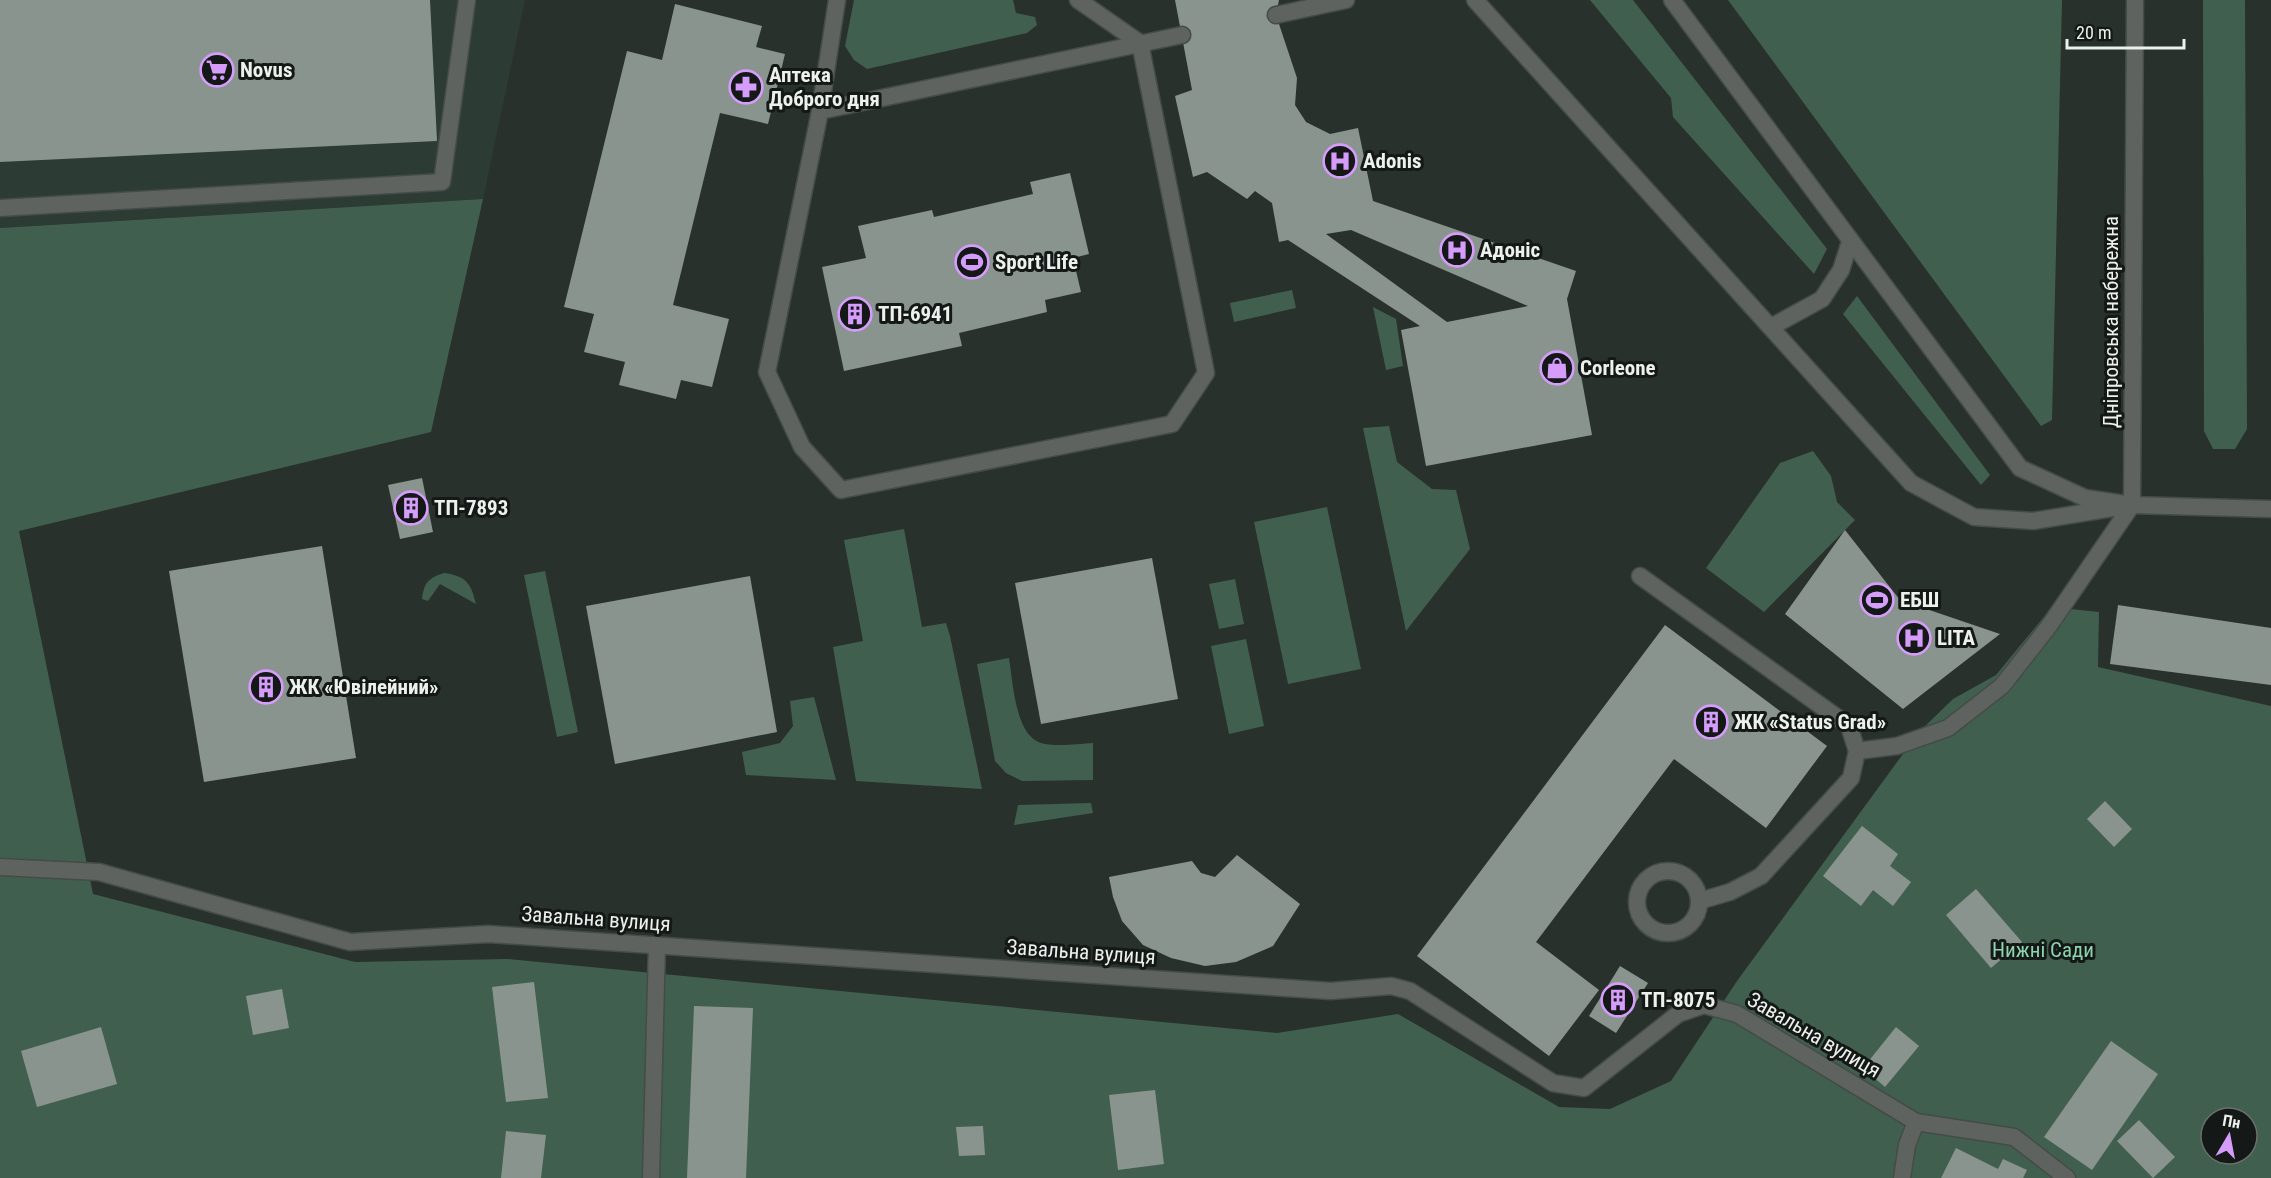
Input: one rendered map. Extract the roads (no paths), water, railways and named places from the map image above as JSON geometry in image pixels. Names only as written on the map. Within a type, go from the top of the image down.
[{"type":"street","points":[[0,208],[442,182],[467,0]]},
{"type":"street","points":[[837,0],[820,111],[767,372],[802,447],[841,490],[1172,424],[1206,373],[1140,43],[1078,0]]},
{"type":"street","points":[[1276,15],[1346,0]]},
{"type":"street","points":[[1475,0],[1911,483],[1974,517],[2033,521],[2132,505]]},
{"type":"street","points":[[1672,0],[2020,468],[2085,498],[2132,505],[2271,509]]},
{"type":"street","name":"Дніпровська набережна","points":[[2132,505],[2135,0]]},
{"type":"street","points":[[820,111],[1182,35]]},
{"type":"street","points":[[1771,327],[1822,299],[1841,270],[1850,242]]},
{"type":"street","points":[[1857,752],[1897,746],[1948,728],[2002,686],[2049,626],[2132,505]]},
{"type":"street","points":[[1640,576],[1848,726],[1857,752],[1851,778],[1761,876],[1730,892],[1699,901]]},
{"type":"street","name":"Завальна вулиця","points":[[0,867],[99,872],[350,942],[488,934],[1331,991],[1391,986],[1410,991],[1553,1083],[1584,1088],[1678,1014],[1704,1005],[1737,1014],[1916,1122],[2014,1137],[2067,1178]]},
{"type":"street","points":[[651,1178],[657,945]]},
{"type":"street","points":[[1902,1178],[1908,1144],[1916,1122]]},
{"type":"place","name":"Novus","points":[[217,70]]},
{"type":"place","name":"Аптека Доброго дня","points":[[746,87]]},
{"type":"place","name":"Adonis","points":[[1340,161]]},
{"type":"place","name":"Адоніс","points":[[1457,250]]},
{"type":"place","name":"Sport Life","points":[[972,262]]},
{"type":"place","name":"ТП-6941","points":[[855,314]]},
{"type":"place","name":"Corleone","points":[[1557,368]]},
{"type":"place","name":"ТП-7893","points":[[411,508]]},
{"type":"place","name":"ЕБШ","points":[[1877,600]]},
{"type":"place","name":"LITA","points":[[1914,638]]},
{"type":"place","name":"ЖК «Ювілейний»","points":[[266,687]]},
{"type":"place","name":"ЖК «Status Grad»","points":[[1711,722]]},
{"type":"place","name":"ТП-8075","points":[[1618,1000]]},
{"type":"park label","name":"Нижні Сади","points":[[2043,950]]}]
